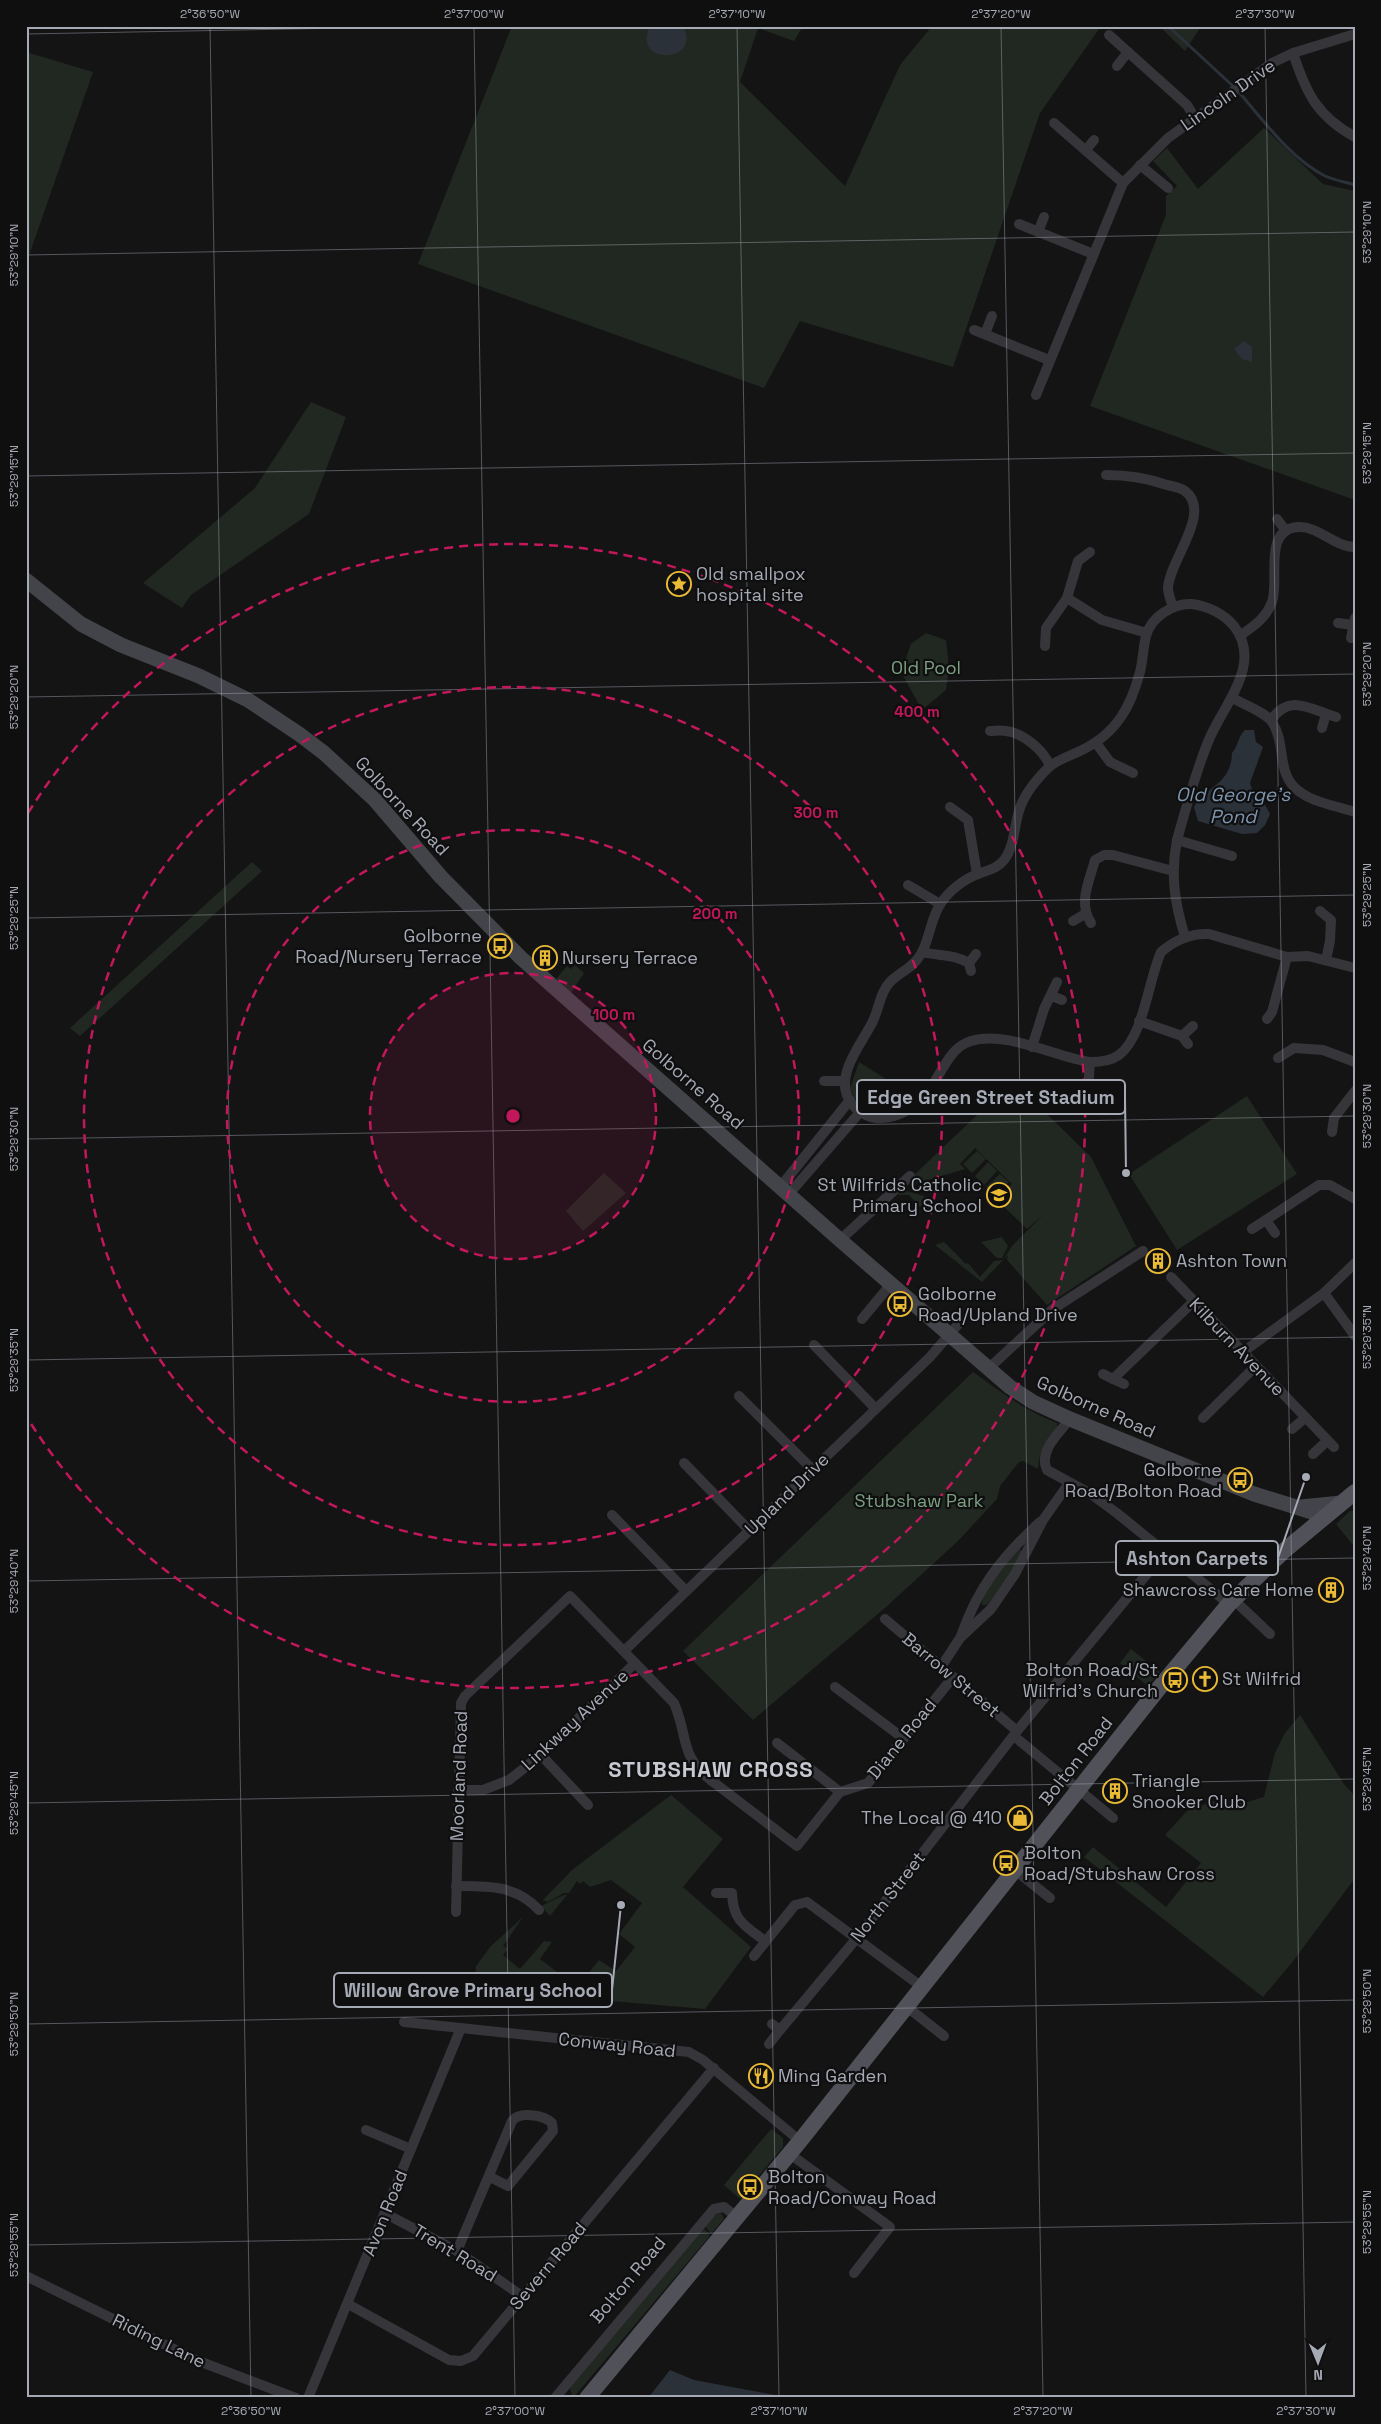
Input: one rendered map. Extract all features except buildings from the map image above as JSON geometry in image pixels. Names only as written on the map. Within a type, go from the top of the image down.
[{"type":"main road","name":"Golborne Road","points":[[26,580],[88,628],[121,645],[199,676],[248,700],[324,753],[375,800],[441,877],[494,932],[840,1240],[988,1369],[1033,1402],[1254,1494],[1300,1507],[1312,1512],[1321,1519]]},
{"type":"main road","name":"Golborne Road","points":[[1300,1507],[1350,1498]]},
{"type":"main road","name":"Bolton Road","points":[[587,2398],[795,2147],[1078,1790],[1231,1601],[1321,1519],[1350,1498]]},
{"type":"street","name":"Lincoln Drive","points":[[1036,395],[1123,183],[1168,138],[1272,62],[1293,53],[1355,34]]},
{"type":"street","points":[[1110,35],[1187,105],[1194,118]]},
{"type":"street","points":[[1117,66],[1128,52]]},
{"type":"street","points":[[1293,53],[1312,101],[1335,126],[1355,137]]},
{"type":"street","points":[[1054,123],[1123,183]]},
{"type":"street","points":[[1086,150],[1094,140]]},
{"type":"street","points":[[1140,165],[1168,188]]},
{"type":"street","points":[[1038,232],[1044,217]]},
{"type":"street","points":[[1019,224],[1093,254]]},
{"type":"street","points":[[985,334],[992,316]]},
{"type":"street","points":[[974,330],[1049,360]]},
{"type":"street","points":[[1106,475],[1121,471],[1155,481],[1185,490],[1193,501],[1195,515],[1191,530],[1173,569],[1168,588],[1173,607]]},
{"type":"street","points":[[1277,519],[1286,531]]},
{"type":"street","points":[[1241,635],[1259,622],[1273,601],[1275,588],[1275,547],[1286,531],[1297,527],[1307,528],[1344,547],[1355,548]]},
{"type":"street","points":[[1045,646],[1046,628],[1067,598],[1078,561],[1090,552]]},
{"type":"street","points":[[1067,598],[1102,620],[1147,633]]},
{"type":"street","points":[[1185,937],[1174,893],[1172,871],[1177,840],[1208,740],[1233,698],[1244,668],[1245,649],[1241,635],[1228,619],[1208,607],[1190,604],[1173,607],[1157,618],[1147,633],[1141,670],[1131,699],[1123,715],[1111,729],[1096,743],[1050,766],[1026,795],[1020,807],[1005,859],[994,869],[977,874],[960,884],[940,904],[929,928],[922,952],[913,965],[888,984],[881,996],[872,1023],[850,1064],[845,1081],[847,1095],[869,1117],[882,1119],[898,1116],[925,1096],[955,1052],[972,1041],[994,1040],[1032,1047],[1090,1062],[1102,1062],[1118,1056],[1128,1047],[1139,1021],[1161,952],[1185,937],[1210,934],[1287,957],[1308,956],[1355,968]]},
{"type":"street","points":[[1338,622],[1354,622],[1351,638]]},
{"type":"street","points":[[1233,698],[1271,720],[1278,732],[1281,763],[1292,785],[1307,796],[1351,810]]},
{"type":"street","points":[[1271,720],[1282,708],[1295,704],[1331,716],[1322,728]]},
{"type":"street","points":[[990,731],[1006,731],[1028,741],[1046,755],[1050,766]]},
{"type":"street","points":[[1096,743],[1110,762],[1133,773]]},
{"type":"street","points":[[950,807],[968,820],[977,874]]},
{"type":"street","points":[[1177,840],[1216,847],[1232,856]]},
{"type":"street","points":[[1091,923],[1085,914],[1084,902],[1096,860],[1104,855],[1113,855],[1172,871]]},
{"type":"street","points":[[908,885],[940,904]]},
{"type":"street","points":[[1320,911],[1331,920],[1330,941],[1326,960]]},
{"type":"street","points":[[1073,921],[1085,914]]},
{"type":"street","points":[[922,952],[939,956],[958,956],[970,967],[976,954]]},
{"type":"street","points":[[1267,1019],[1278,1007],[1287,957]]},
{"type":"street","points":[[1032,1047],[1044,1009],[1052,996],[1057,982]]},
{"type":"street","points":[[1052,996],[1062,1000]]},
{"type":"street","points":[[1139,1021],[1185,1040],[1193,1026]]},
{"type":"street","points":[[1278,1058],[1294,1048],[1323,1050],[1355,1062]]},
{"type":"street","points":[[1090,1062],[1083,1092],[1101,1108]]},
{"type":"street","points":[[822,1081],[845,1081]]},
{"type":"street","points":[[1332,1132],[1331,1116],[1355,1091]]},
{"type":"street","points":[[785,1190],[850,1100]]},
{"type":"street","points":[[785,1190],[861,1111]]},
{"type":"street","points":[[840,1240],[910,1176]]},
{"type":"street","points":[[1252,1228],[1318,1185],[1330,1185],[1355,1199]]},
{"type":"street","points":[[1266,1220],[1275,1233]]},
{"type":"street","points":[[988,1369],[1053,1309],[1143,1251]]},
{"type":"street","points":[[1243,1352],[1324,1293],[1355,1263]]},
{"type":"street","name":"Kilburn Avenue","points":[[1170,1277],[1330,1444],[1313,1454]]},
{"type":"street","points":[[862,1319],[891,1284]]},
{"type":"street","points":[[1324,1293],[1355,1336]]},
{"type":"street","points":[[1113,1379],[1193,1302]]},
{"type":"street","name":"Upland Drive","points":[[624,1652],[930,1357],[961,1321]]},
{"type":"street","points":[[814,1345],[875,1408]]},
{"type":"street","points":[[1203,1418],[1256,1366]]},
{"type":"street","points":[[1103,1374],[1124,1384]]},
{"type":"street","points":[[739,1396],[812,1469]]},
{"type":"street","points":[[1292,1429],[1304,1418]]},
{"type":"street","points":[[1070,1419],[1048,1449],[1044,1458],[1047,1470],[1098,1499],[1231,1601],[1270,1634]]},
{"type":"street","points":[[684,1463],[749,1530]]},
{"type":"street","points":[[941,1666],[960,1638],[987,1613],[1015,1574],[1043,1520],[1069,1483]]},
{"type":"street","points":[[612,1515],[686,1591]]},
{"type":"street","points":[[960,1638],[973,1604],[983,1585],[1018,1543],[1043,1520]]},
{"type":"street","points":[[1018,1543],[1029,1550]]},
{"type":"street","name":"North Street","points":[[769,2044],[776,2027],[856,1939],[1016,1734],[1165,1552]]},
{"type":"street","name":"Moorland Road","points":[[456,1912],[460,1703],[465,1696],[570,1596],[624,1652]]},
{"type":"street","points":[[973,1604],[987,1613]]},
{"type":"street","name":"Barrow Street","points":[[885,1619],[941,1666],[1078,1790],[1113,1818]]},
{"type":"street","points":[[624,1652],[674,1703],[681,1720],[692,1763],[715,1778],[797,1846],[840,1792],[777,1743]]},
{"type":"street","name":"Linkway Avenue","points":[[458,1790],[490,1788],[509,1780],[541,1755],[635,1663]]},
{"type":"street","name":"Diane Road","points":[[840,1792],[868,1783],[953,1677]]},
{"type":"street","points":[[835,1687],[903,1738]]},
{"type":"street","points":[[541,1755],[588,1805]]},
{"type":"street","points":[[1015,1870],[1050,1898]]},
{"type":"street","points":[[456,1886],[506,1888],[532,1902],[539,1910]]},
{"type":"street","points":[[716,1894],[732,1888],[732,1906],[738,1920],[765,1941]]},
{"type":"street","points":[[754,1956],[795,1905],[807,1902],[922,1988]]},
{"type":"street","points":[[907,2007],[944,2036]]},
{"type":"street","name":"Conway Road","points":[[404,2022],[689,2052],[698,2055],[714,2068],[795,2147],[890,2227],[854,2273]]},
{"type":"street","name":"Avon Road","points":[[308,2398],[386,2214],[461,2028]]},
{"type":"street","name":"Severn Road","points":[[348,2304],[449,2360],[461,2361],[476,2352],[714,2068]]},
{"type":"street","points":[[457,2251],[514,2118],[522,2115],[543,2118],[552,2123],[553,2131],[508,2186],[490,2177]]},
{"type":"street","points":[[366,2130],[411,2149]]},
{"type":"street","name":"Bolton Road","points":[[555,2398],[714,2209],[724,2207],[737,2217]]},
{"type":"street","name":"Trent Road","points":[[386,2214],[457,2251],[522,2296]]},
{"type":"street","name":"Riding Lane","points":[[26,2276],[196,2360],[296,2398]]},
{"type":"green space","points":[[512,26],[803,26],[794,41],[758,28],[740,82],[845,186],[900,65],[932,26],[1101,26],[1040,113],[953,367],[800,321],[764,388],[418,264]]},
{"type":"green space","points":[[1159,26],[1209,26],[1200,28],[1185,51]]},
{"type":"green space","points":[[26,52],[93,72],[26,264]]},
{"type":"green space","points":[[1264,128],[1323,184],[1355,191],[1355,500],[1090,406],[1166,215],[1166,196],[1177,186],[1153,161],[1167,148],[1198,189]]},
{"type":"green space","points":[[311,402],[346,417],[309,514],[191,595],[182,608],[143,583],[255,488]]},
{"type":"green space","name":"Old Pool","points":[[926,633],[946,640],[949,668],[946,690],[922,710],[901,672],[911,644]]},
{"type":"green space","points":[[252,862],[262,871],[80,1036],[70,1028]]},
{"type":"green space","points":[[575,965],[584,973],[571,993],[556,979],[567,966],[571,969]]},
{"type":"green space","points":[[859,1062],[916,1098],[902,1109],[892,1113],[878,1114],[866,1110],[856,1100],[850,1088]]},
{"type":"green space","name":"St Wilfrids Catholic Primary School","points":[[1013,1081],[1091,1157],[1136,1246],[1047,1305],[1007,1260],[1008,1255],[982,1282],[935,1245],[944,1242],[966,1264],[968,1263],[980,1277],[994,1261],[1003,1260],[1012,1246],[1043,1215],[1027,1229],[997,1200],[1012,1184],[975,1148],[960,1164],[965,1169],[917,1183],[915,1174]]},
{"type":"green space","points":[[1247,1096],[1297,1174],[1177,1250],[1129,1174]]},
{"type":"green space","points":[[977,1151],[986,1159],[972,1173],[963,1164]]},
{"type":"green space","points":[[988,1162],[997,1171],[984,1185],[975,1176]]},
{"type":"green space","points":[[604,1173],[626,1193],[583,1231],[566,1211]]},
{"type":"green space","points":[[1000,1174],[1009,1182],[995,1196],[986,1187]]},
{"type":"green space","points":[[903,1190],[924,1196],[926,1201],[920,1207],[909,1195],[898,1195]]},
{"type":"green space","points":[[1002,1237],[1008,1246],[1002,1258],[997,1258],[981,1242]]},
{"type":"green space","name":"Stubshaw Park","points":[[973,1372],[1023,1407],[1057,1423],[1057,1429],[1041,1452],[1038,1469],[1023,1461],[1019,1462],[1000,1486],[997,1499],[958,1541],[886,1607],[753,1720],[683,1651]]},
{"type":"green space","points":[[1350,1511],[1355,1511],[1355,1542],[1352,1544],[1336,1524]]},
{"type":"green space","points":[[1020,1549],[1023,1552],[1001,1588],[987,1605],[982,1605],[996,1575],[1015,1552]]},
{"type":"green space","points":[[1131,1649],[1160,1672],[1148,1686],[1120,1663]]},
{"type":"green space","points":[[1300,1715],[1344,1784],[1355,1796],[1355,1878],[1294,1960],[1263,1997],[1084,1857],[1093,1847],[1166,1907],[1201,1863],[1165,1835],[1187,1811],[1220,1799],[1244,1803],[1264,1797],[1275,1753],[1285,1733]]},
{"type":"green space","points":[[671,1795],[723,1839],[683,1887],[751,1947],[705,2009],[599,2000],[590,2002],[511,1987],[475,1984],[476,1966],[491,1946],[523,1917],[503,1946],[508,1949],[503,1955],[520,1969],[544,1941],[552,1942],[540,1959],[577,1987],[599,1960],[616,1971],[635,1947],[619,1934],[642,1903],[611,1880],[590,1887],[583,1881],[580,1884],[577,1881],[569,1893],[564,1893],[548,1902],[543,1900],[572,1870]]},
{"type":"green space","points":[[567,1895],[550,1916],[541,1906],[558,1898]]},
{"type":"green space","points":[[771,2129],[783,2138],[783,2147],[751,2185],[749,2184],[745,2189],[747,2191],[740,2199],[724,2185]]},
{"type":"green space","points":[[718,2213],[722,2214],[724,2219],[711,2234],[704,2225]]},
{"type":"green space","points":[[702,2226],[709,2234],[709,2237],[573,2398],[569,2386]]},
{"type":"water","points":[[650,26],[683,26],[687,38],[684,47],[676,53],[667,55],[657,54],[650,48],[647,39]]},
{"type":"water","points":[[1244,341],[1252,347],[1252,362],[1242,359],[1234,349]]},
{"type":"water","name":"Old George's Pond","points":[[1245,730],[1254,730],[1256,742],[1263,747],[1250,783],[1253,792],[1263,801],[1270,814],[1265,825],[1257,833],[1242,834],[1198,821],[1194,807],[1205,794],[1218,784],[1227,772],[1231,764],[1232,753]]},
{"type":"water","points":[[670,2370],[694,2380],[791,2398],[648,2398]]},
{"type":"waterway","points":[[1168,26],[1234,87]]},
{"type":"waterway","points":[[1238,91],[1278,138],[1300,159],[1325,176],[1355,185]]},
{"type":"place","name":"Old smallpox hospital site","points":[[679,584]]},
{"type":"place","name":"Golborne Road/Nursery Terrace","points":[[500,946]]},
{"type":"place","name":"Nursery Terrace","points":[[545,958]]},
{"type":"place","name":"Edge Green Street Stadium","points":[[1126,1173]]},
{"type":"place","name":"St Wilfrids Catholic Primary School","points":[[999,1195]]},
{"type":"place","name":"Ashton Town","points":[[1158,1261]]},
{"type":"place","name":"Golborne Road/Upland Drive","points":[[900,1304]]},
{"type":"place","name":"Ashton Carpets","points":[[1306,1477]]},
{"type":"place","name":"Golborne Road/Bolton Road","points":[[1240,1480]]},
{"type":"place","name":"Shawcross Care Home","points":[[1331,1590]]},
{"type":"place","name":"St Wilfrid","points":[[1205,1679]]},
{"type":"place","name":"Bolton Road/St Wilfrid's Church","points":[[1175,1680]]},
{"type":"place","name":"Triangle Snooker Club","points":[[1115,1791]]},
{"type":"place","name":"The Local @ 410","points":[[1020,1818]]},
{"type":"place","name":"Bolton Road/Stubshaw Cross","points":[[1006,1863]]},
{"type":"place","name":"Willow Grove Primary School","points":[[621,1905]]},
{"type":"place","name":"Ming Garden","points":[[761,2076]]},
{"type":"place","name":"Bolton Road/Conway Road","points":[[750,2187]]},
{"type":"district","name":"STUBSHAW CROSS","points":[[711,1769]]}]
